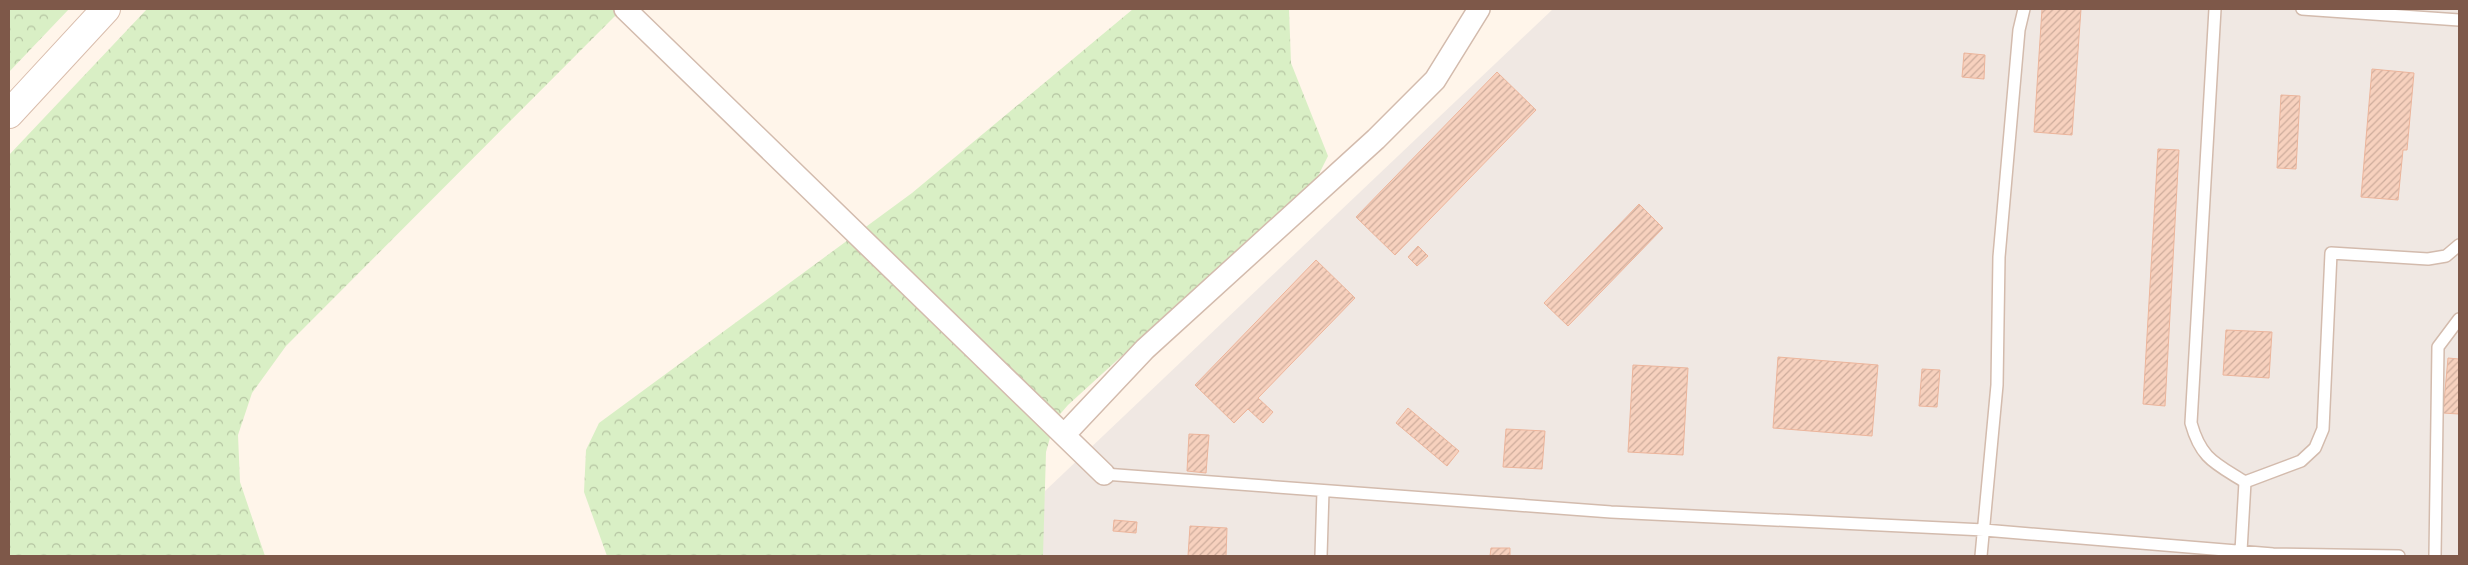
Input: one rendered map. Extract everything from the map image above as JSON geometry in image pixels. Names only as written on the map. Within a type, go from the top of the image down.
[{"type":"main road","points":[[9,114],[106,9]]},
{"type":"street","points":[[626,9],[1104,474]]},
{"type":"street","points":[[1064,435],[1145,349],[1376,139],[1435,80],[1480,9]]},
{"type":"lane","points":[[1981,556],[1997,385],[1999,257],[2019,30],[2024,9]]},
{"type":"lane","points":[[2215,9],[2191,423],[2197,444],[2211,461],[2245,482]]},
{"type":"lane","points":[[2302,9],[2459,20]]},
{"type":"lane","points":[[2245,482],[2301,460],[2315,448],[2323,429],[2330,253],[2428,259],[2446,256],[2459,245]]},
{"type":"lane","points":[[2435,556],[2438,347],[2459,320]]},
{"type":"lane","points":[[1104,474],[1611,512],[1984,530],[2241,551],[2399,556]]},
{"type":"lane","points":[[2241,551],[2245,482]]},
{"type":"lane","points":[[1321,556],[1323,490]]},
{"type":"shaded area","points":[[1553,9],[2459,9],[2459,556],[1037,556],[1045,491]]},
{"type":"green space","points":[[9,9],[69,9],[9,72]]},
{"type":"green space","points":[[147,9],[622,9],[286,346],[252,393],[238,435],[240,482],[265,556],[9,556],[9,155]]},
{"type":"green space","points":[[1133,9],[1289,9],[1291,63],[1328,156],[1318,176],[1068,405],[1055,420],[1046,452],[1043,556],[607,556],[584,492],[586,450],[599,423],[912,193]]},
{"type":"building","points":[[2042,9],[2081,9],[2072,135],[2034,132]]},
{"type":"building","points":[[1964,53],[1985,55],[1984,79],[1962,77]]},
{"type":"building","points":[[2372,69],[2414,73],[2407,150],[2403,150],[2398,200],[2361,197]]},
{"type":"building","points":[[1497,72],[1536,110],[1395,255],[1356,217]]},
{"type":"building","points":[[2281,95],[2300,96],[2296,169],[2277,168]]},
{"type":"building","points":[[2158,149],[2179,150],[2165,406],[2143,404]]},
{"type":"building","points":[[1639,204],[1663,228],[1568,326],[1544,303]]},
{"type":"building","points":[[1418,246],[1428,256],[1417,266],[1408,257]]},
{"type":"building","points":[[1316,260],[1355,298],[1258,398],[1273,412],[1263,423],[1248,409],[1234,423],[1195,385]]},
{"type":"building","points":[[2226,330],[2272,332],[2269,378],[2223,375]]},
{"type":"building","points":[[1778,357],[1878,365],[1872,436],[1773,428]]},
{"type":"building","points":[[2448,358],[2459,359],[2459,414],[2443,413]]},
{"type":"building","points":[[1633,365],[1688,368],[1683,455],[1628,452]]},
{"type":"building","points":[[1922,369],[1940,370],[1937,407],[1919,406]]},
{"type":"building","points":[[1408,408],[1459,451],[1447,466],[1396,423]]},
{"type":"building","points":[[1506,429],[1545,431],[1542,469],[1503,467]]},
{"type":"building","points":[[1189,434],[1209,435],[1206,473],[1187,471]]},
{"type":"building","points":[[1114,520],[1137,522],[1136,533],[1113,531]]},
{"type":"building","points":[[1190,526],[1227,528],[1226,556],[1188,556]]},
{"type":"building","points":[[1491,548],[1510,548],[1510,556],[1490,556]]}]
